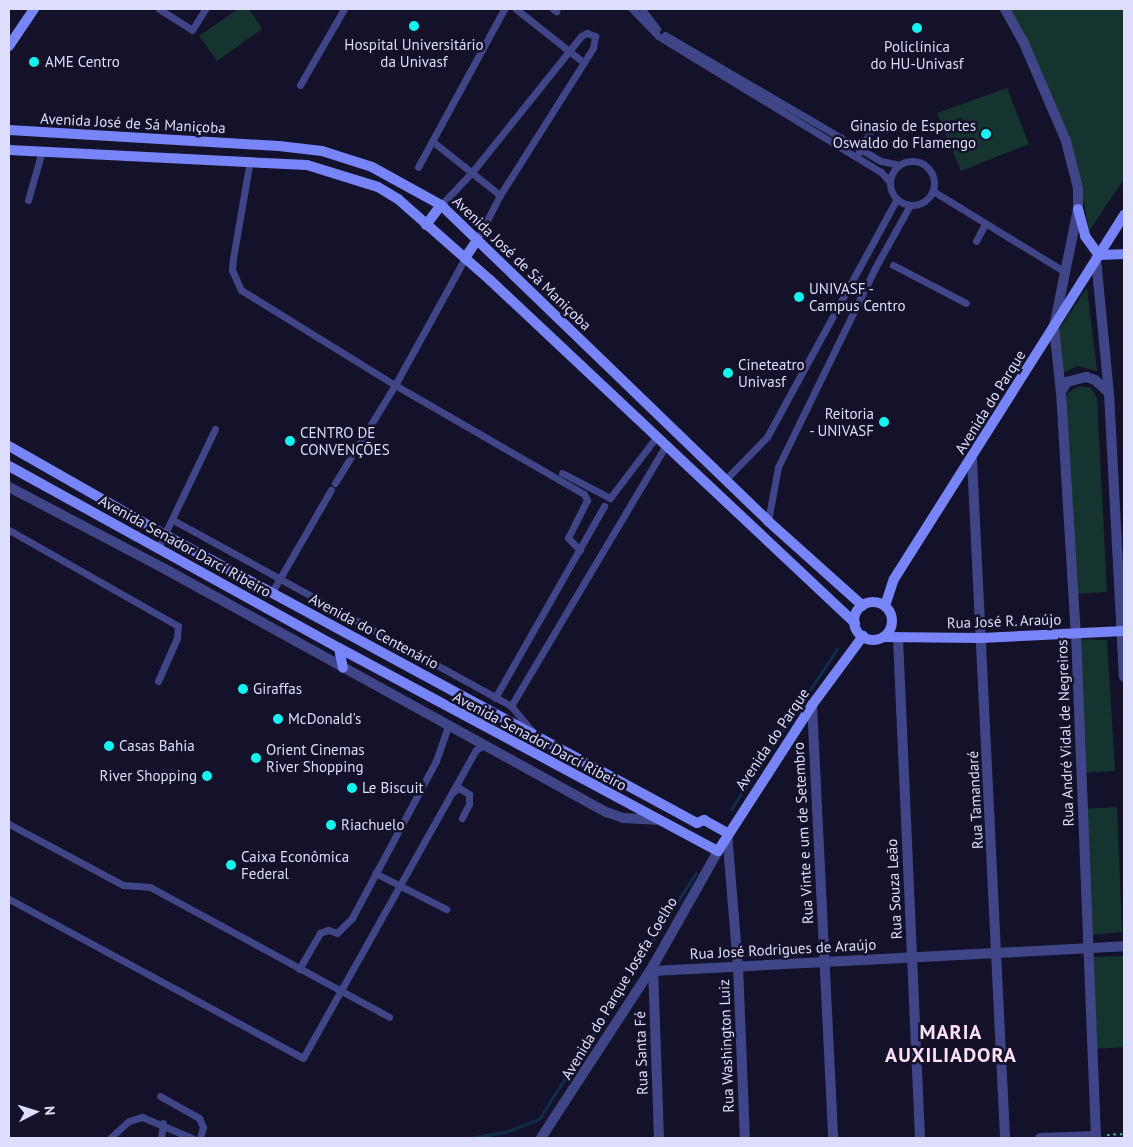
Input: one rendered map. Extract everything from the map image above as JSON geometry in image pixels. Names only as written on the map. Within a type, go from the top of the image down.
[{"type":"main road","points":[[9,46],[34,9]]},
{"type":"main road","name":"Avenida José de Sá Maniçoba","points":[[9,130],[279,146],[322,151],[372,167],[441,205],[768,521],[863,606]]},
{"type":"main road","name":"Avenida José de Sá Maniçoba","points":[[9,150],[307,164],[356,178],[398,199],[465,258],[657,436],[855,623]]},
{"type":"main road","points":[[426,225],[441,205]]},
{"type":"main road","points":[[1078,209],[1085,236],[1097,257],[1124,254]]},
{"type":"main road","name":"Avenida do Parque","points":[[885,606],[894,579],[972,460],[1124,216]]},
{"type":"main road","points":[[465,258],[478,240]]},
{"type":"main road","name":"Avenida do Centenário","points":[[9,446],[165,535],[536,735],[700,821],[727,833]]},
{"type":"main road","name":"Avenida Senador Darcí Ribeiro","points":[[9,466],[339,648],[689,838],[718,851]]},
{"type":"main road","points":[[874,602],[885,606],[892,624],[884,636],[873,640],[862,636],[855,623],[856,614],[863,606],[874,602]]},
{"type":"main road","name":"Rua José R. Araújo","points":[[884,636],[898,638],[981,638],[1123,631]]},
{"type":"main road","name":"Avenida do Parque","points":[[718,851],[727,833],[812,705],[862,636]]},
{"type":"main road","points":[[339,648],[343,668]]},
{"type":"main road","points":[[689,838],[700,821],[725,821],[742,811]]},
{"type":"street","name":"Rua André Vidal de Negreiros","points":[[1005,9],[1023,41],[1066,141],[1075,170],[1078,209],[1054,327],[1061,392],[1076,634],[1096,1137]]},
{"type":"street","points":[[1097,257],[1109,393],[1124,677]]},
{"type":"street","points":[[1061,392],[1067,382],[1086,377],[1095,380],[1109,393]]},
{"type":"street","name":"Rua Tamandaré","points":[[972,460],[998,953],[1005,1138]]},
{"type":"street","points":[[9,487],[606,812],[623,818],[656,820]]},
{"type":"street","name":"Rua Souza Leão","points":[[898,638],[920,1138]]},
{"type":"street","name":"Rua Vinte e um de Setembro","points":[[812,705],[833,1138]]},
{"type":"street","name":"Rua Washington Luiz","points":[[727,833],[738,966],[745,1138]]},
{"type":"street","name":"Avenida do Parque Josefa Coelho","points":[[541,1138],[653,969],[718,851]]},
{"type":"street","name":"Rua José Rodrigues de Araújo","points":[[653,969],[1124,946]]},
{"type":"street","name":"Rua Santa Fé","points":[[653,969],[659,1138]]},
{"type":"street","points":[[1040,1138],[1096,1137]]},
{"type":"lane","points":[[159,9],[192,30],[205,9]]},
{"type":"lane","points":[[300,85],[344,9]]},
{"type":"lane","points":[[418,167],[504,9]]},
{"type":"lane","points":[[516,9],[582,62]]},
{"type":"lane","points":[[632,9],[658,36],[884,174],[890,182],[897,199],[910,205],[924,202],[933,191],[933,176],[925,165],[911,161],[900,165],[893,172],[890,182]]},
{"type":"lane","points":[[642,9],[646,19],[659,31],[861,150],[881,161],[900,165]]},
{"type":"lane","points":[[441,205],[473,171],[568,50],[584,34],[591,33],[595,43],[500,195],[478,240]]},
{"type":"lane","points":[[856,157],[871,130]]},
{"type":"lane","points":[[432,141],[473,171],[500,195]]},
{"type":"lane","points":[[28,200],[42,151]]},
{"type":"lane","points":[[250,160],[233,258],[235,281],[252,299],[395,385],[584,494],[587,500],[568,538],[580,550]]},
{"type":"lane","points":[[933,191],[1065,272]]},
{"type":"lane","points":[[725,480],[767,437],[897,199]]},
{"type":"lane","points":[[768,521],[778,467],[871,276],[910,205]]},
{"type":"lane","points":[[976,241],[985,224]]},
{"type":"lane","points":[[272,592],[333,486],[395,385],[465,258]]},
{"type":"lane","points":[[894,265],[966,303]]},
{"type":"lane","points":[[158,548],[174,520],[215,428]]},
{"type":"lane","points":[[562,473],[610,498],[657,436]]},
{"type":"lane","points":[[511,706],[666,445]]},
{"type":"lane","points":[[495,698],[604,506]]},
{"type":"lane","points":[[174,520],[279,580],[511,706],[536,735]]},
{"type":"lane","points":[[9,530],[178,626],[177,638],[158,681]]},
{"type":"lane","points":[[300,969],[320,933],[328,930],[337,933],[352,918],[436,761],[448,726]]},
{"type":"lane","points":[[9,899],[303,1058],[476,750],[484,745]]},
{"type":"lane","points":[[452,793],[459,788],[469,794],[469,804],[462,818]]},
{"type":"lane","points":[[9,824],[123,885],[150,887],[389,1017]]},
{"type":"lane","points":[[375,873],[446,909]]},
{"type":"lane","points":[[160,1096],[199,1118],[203,1127],[200,1138]]},
{"type":"lane","points":[[110,1138],[137,1118],[148,1117],[192,1138]]},
{"type":"lane","points":[[161,1138],[163,1123]]},
{"type":"path","points":[[1096,1137],[1123,1134],[1122,1138]]},
{"type":"green space","points":[[238,9],[249,9],[262,29],[217,61],[199,36]]},
{"type":"green space","points":[[1006,9],[1124,9],[1124,179],[1089,231],[1077,164]]},
{"type":"green space","name":"Ginasio de Esportes Oswaldo do Flamengo","points":[[1007,88],[1029,144],[961,171],[937,113]]},
{"type":"green space","points":[[1087,288],[1097,371],[1077,366],[1063,373],[1059,329]]},
{"type":"green space","points":[[1079,386],[1091,388],[1097,398],[1107,592],[1073,594],[1064,402],[1069,392]]},
{"type":"green space","points":[[1075,639],[1107,640],[1115,771],[1081,773]]},
{"type":"green space","points":[[1117,807],[1122,932],[1092,935],[1082,809]]},
{"type":"green space","points":[[1123,956],[1124,1047],[1095,1049],[1089,957]]},
{"type":"waterway","points":[[731,809],[837,649]]},
{"type":"waterway","points":[[470,1138],[505,1132],[539,1119],[696,873]]},
{"type":"place","name":"Hospital Universitário da Univasf","points":[[414,26]]},
{"type":"place","name":"Policlínica do HU-Univasf","points":[[917,28]]},
{"type":"place","name":"AME Centro","points":[[34,62]]},
{"type":"place","name":"Ginasio de Esportes Oswaldo do Flamengo","points":[[986,134]]},
{"type":"place","name":"UNIVASF - Campus Centro","points":[[799,297]]},
{"type":"place","name":"Cineteatro Univasf","points":[[728,373]]},
{"type":"place","name":"Reitoria - UNIVASF","points":[[884,422]]},
{"type":"place","name":"CENTRO DE CONVENÇÕES","points":[[290,441]]},
{"type":"place","name":"Giraffas","points":[[243,689]]},
{"type":"place","name":"McDonald's","points":[[278,719]]},
{"type":"place","name":"Casas Bahia","points":[[109,746]]},
{"type":"place","name":"Orient Cinemas River Shopping","points":[[256,758]]},
{"type":"place","name":"River Shopping","points":[[207,776]]},
{"type":"place","name":"Le Biscuit","points":[[352,788]]},
{"type":"place","name":"Riachuelo","points":[[331,825]]},
{"type":"place","name":"Caixa Econômica Federal","points":[[231,865]]},
{"type":"district","name":"MARIA AUXILIADORA","points":[[951,1044]]}]
